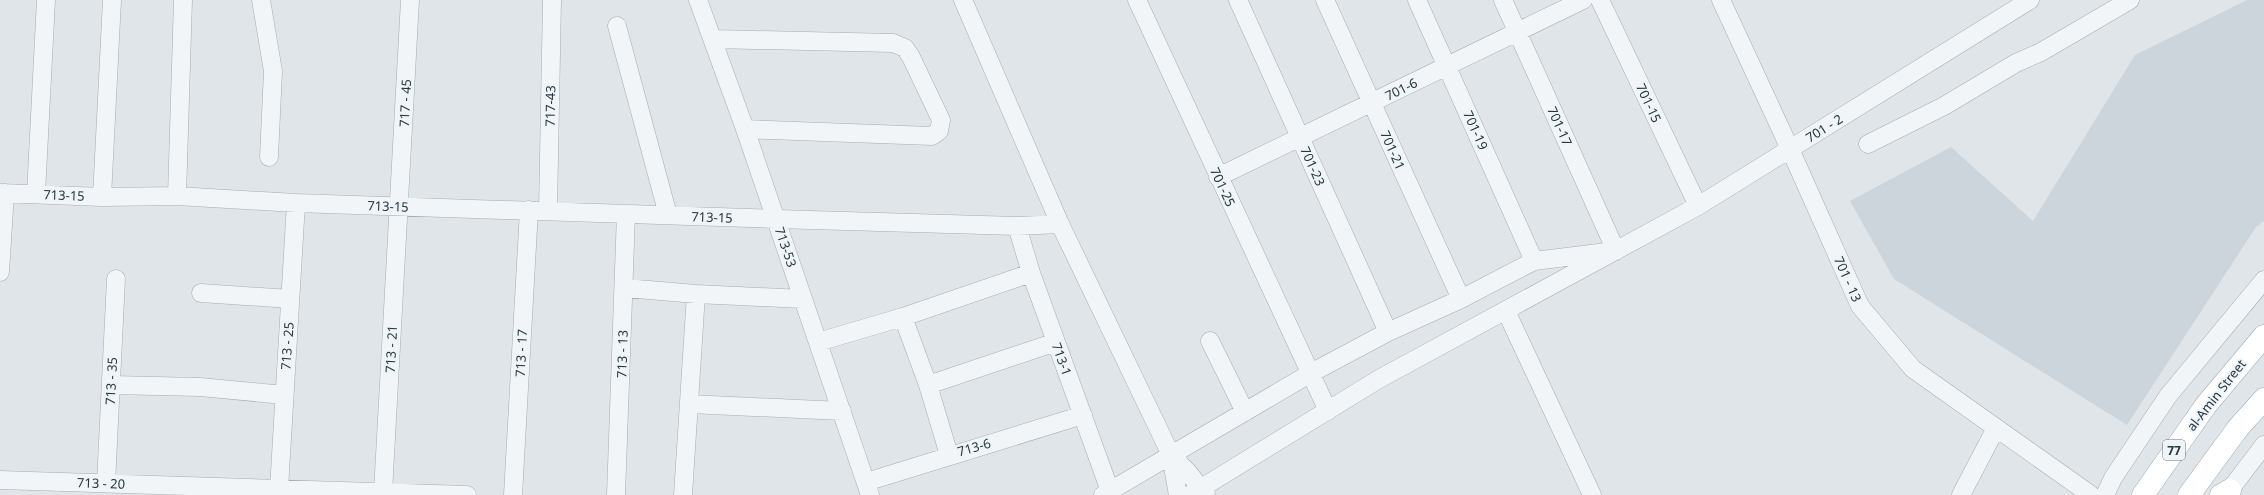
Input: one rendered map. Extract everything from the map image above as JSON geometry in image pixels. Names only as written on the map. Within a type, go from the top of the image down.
[{"type":"main road","name":"al-Amin Street","points":[[2143,495],[2206,405],[2264,336]]},
{"type":"main road","points":[[2189,495],[2238,428],[2264,399]]},
{"type":"street","points":[[36,194],[46,0]]},
{"type":"street","points":[[102,196],[112,0]]},
{"type":"street","points":[[177,196],[183,0]]},
{"type":"street","points":[[262,0],[273,71],[269,157]]},
{"type":"street","name":"717 - 45","points":[[400,206],[410,0]]},
{"type":"street","name":"717-43","points":[[548,211],[552,0]]},
{"type":"street","name":"713-53","points":[[698,0],[745,130],[868,488]]},
{"type":"street","points":[[963,0],[1060,224],[1171,455],[1199,493]]},
{"type":"street","name":"701-25","points":[[1138,0],[1218,177],[1328,410]]},
{"type":"street","name":"701-23","points":[[1238,0],[1388,332]]},
{"type":"street","name":"701-21","points":[[1325,0],[1461,299]]},
{"type":"street","name":"701-19","points":[[1417,0],[1534,261]]},
{"type":"street","name":"701-17","points":[[1503,0],[1616,251]]},
{"type":"street","name":"701-6","points":[[1218,177],[1583,0]]},
{"type":"street","name":"701-15","points":[[1600,0],[1698,206]]},
{"type":"street","name":"701 - 13","points":[[1721,0],[1790,148],[1860,306],[1913,369],[2091,495]]},
{"type":"street","name":"701 - 2","points":[[1199,493],[1379,379],[1698,206],[2030,0]]},
{"type":"street","points":[[1868,144],[1944,106],[2016,63],[2041,52],[2130,0]]},
{"type":"street","points":[[617,26],[668,215]]},
{"type":"street","points":[[713,39],[893,43],[905,48],[911,57],[941,120],[939,131],[932,136],[745,130]]},
{"type":"street","points":[[0,272],[2,193]]},
{"type":"street","name":"713-15","points":[[2,193],[102,196],[177,196],[296,203],[776,219],[1017,226],[1060,224]]},
{"type":"street","name":"713 - 25","points":[[279,488],[296,203]]},
{"type":"street","name":"713 - 21","points":[[382,492],[400,206]]},
{"type":"street","name":"713 - 17","points":[[513,495],[529,210]]},
{"type":"street","name":"713 - 13","points":[[616,495],[625,288],[626,214]]},
{"type":"street","name":"713-1","points":[[1017,226],[1031,273],[1083,415],[1106,493]]},
{"type":"street","points":[[1106,493],[1311,373],[1388,332],[1461,299],[1534,261],[1616,251]]},
{"type":"street","points":[[818,342],[903,317],[1031,273]]},
{"type":"street","name":"713 - 35","points":[[106,483],[116,279]]},
{"type":"street","points":[[2105,495],[2113,478],[2168,396],[2264,280]]},
{"type":"street","points":[[625,288],[696,294],[803,299]]},
{"type":"street","points":[[201,293],[290,299]]},
{"type":"street","points":[[683,495],[696,294]]},
{"type":"street","points":[[1506,311],[1592,495]]},
{"type":"street","points":[[903,317],[928,385],[949,454]]},
{"type":"street","points":[[1210,341],[1245,412]]},
{"type":"street","points":[[928,385],[1056,342]]},
{"type":"street","points":[[111,385],[200,387],[284,395]]},
{"type":"street","points":[[689,404],[842,411]]},
{"type":"street","name":"713-6","points":[[868,488],[949,454],[1083,415]]},
{"type":"street","points":[[1961,495],[1996,428]]},
{"type":"street","points":[[2227,494],[2264,445]]},
{"type":"street","points":[[1171,455],[1178,495]]},
{"type":"street","name":"713 - 20","points":[[0,480],[51,488],[106,483],[141,490],[202,491],[279,488],[336,493],[382,492],[467,495]]},
{"type":"shaded area","points":[[2247,0],[2264,0],[2264,221],[2256,227],[2127,425],[1894,279],[1850,201],[1951,147],[2033,221],[2135,55]]}]
